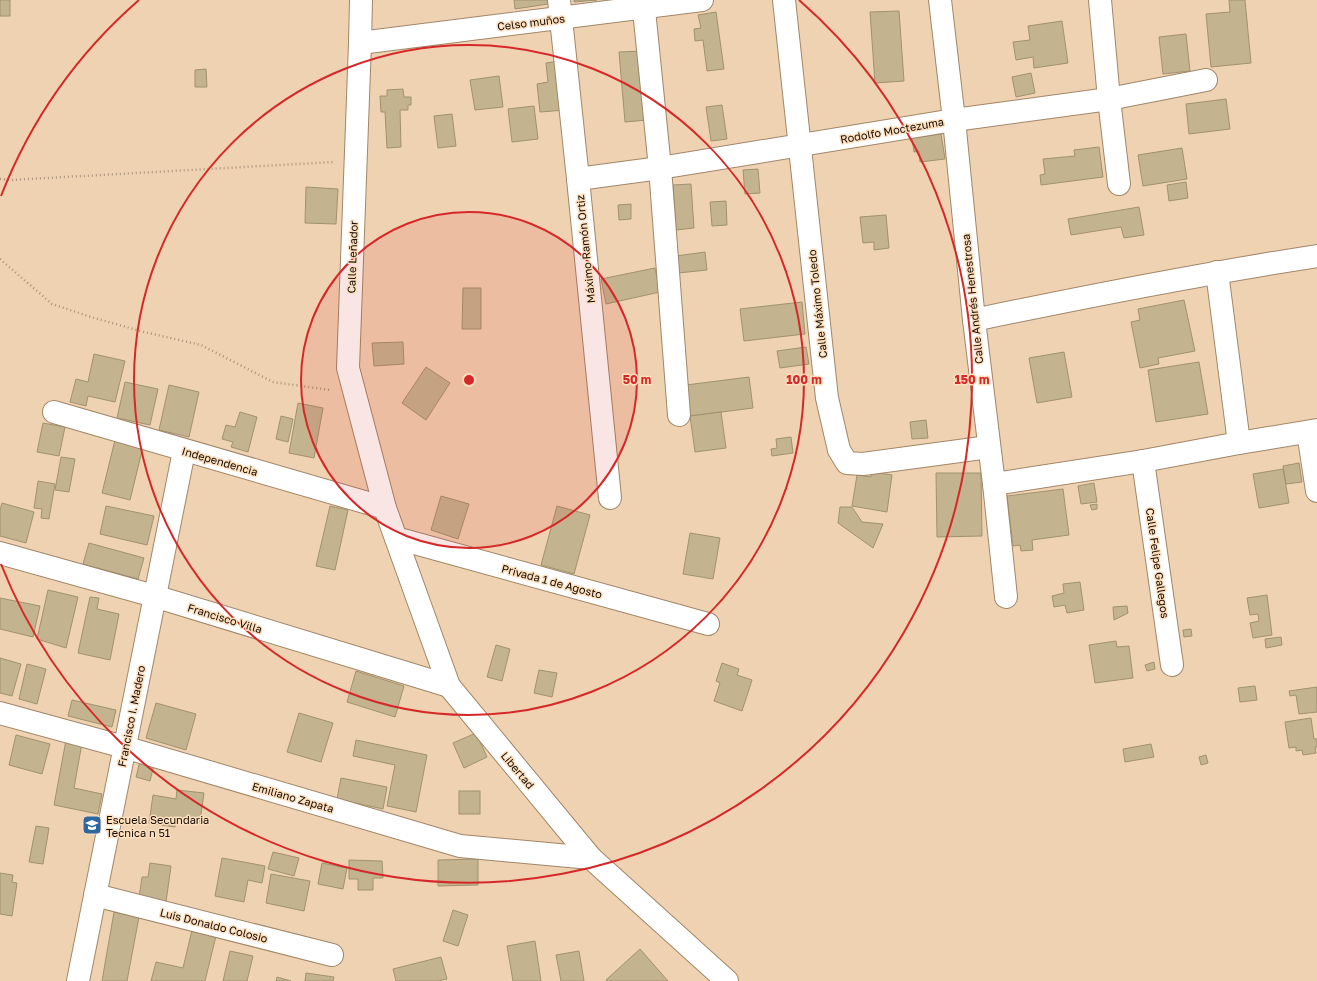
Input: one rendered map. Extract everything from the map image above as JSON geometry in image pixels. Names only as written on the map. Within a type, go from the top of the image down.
[{"type":"street","name":"Calle Leñador","points":[[361,0],[348,368],[385,508]]},
{"type":"street","name":"Celso muños","points":[[360,43],[560,9],[702,0]]},
{"type":"street","name":"Calle Máximo Toledo","points":[[784,0],[827,398],[839,450],[847,463],[863,464],[989,447]]},
{"type":"street","name":"Calle Andrés Henestrosa","points":[[940,0],[954,120],[974,320],[1006,597]]},
{"type":"street","points":[[1100,0],[1109,99],[1120,184]]},
{"type":"street","points":[[643,4],[660,168],[679,415]]},
{"type":"street","name":"Máximo Ramón Ortiz","points":[[560,9],[610,498]]},
{"type":"street","name":"Rodolfo Moctezuma","points":[[578,179],[660,168],[954,120],[1109,99],[1206,80]]},
{"type":"street","points":[[974,320],[1216,272],[1317,256]]},
{"type":"street","points":[[1216,272],[1239,443]]},
{"type":"street","name":"Independencia","points":[[54,412],[184,451],[385,508]]},
{"type":"street","points":[[994,484],[1143,461],[1312,431],[1317,491]]},
{"type":"street","name":"Francisco I. Madero","points":[[78,981],[184,451]]},
{"type":"street","name":"Calle Felipe Gallegos","points":[[1143,461],[1172,665]]},
{"type":"street","name":"Libertad","points":[[385,508],[449,686],[591,858],[727,981]]},
{"type":"street","name":"Privada 1 de Agosto","points":[[396,538],[708,624]]},
{"type":"street","name":"Francisco Villa","points":[[0,553],[154,596],[449,686]]},
{"type":"street","name":"Emiliano Zapata","points":[[0,713],[124,747],[460,846],[591,858]]},
{"type":"street","name":"Luis Donaldo Colosio","points":[[96,895],[332,955]]},
{"type":"path","points":[[0,179],[11,180],[356,161]]},
{"type":"path","points":[[0,259],[52,304],[137,330],[201,345],[273,382],[354,393]]},
{"type":"building","points":[[0,0],[10,0],[10,16],[0,16]]},
{"type":"building","points":[[514,0],[547,0],[548,4],[515,9]]},
{"type":"building","points":[[574,0],[597,0],[574,2]]},
{"type":"building","points":[[1229,0],[1245,0],[1251,63],[1211,67],[1206,14],[1230,12]]},
{"type":"building","points":[[899,11],[904,81],[875,83],[870,12]]},
{"type":"building","points":[[716,12],[724,69],[707,71],[703,40],[695,41],[694,29],[701,28],[698,15]]},
{"type":"building","points":[[1062,21],[1068,63],[1034,68],[1033,57],[1016,60],[1013,42],[1030,40],[1028,26]]},
{"type":"building","points":[[1186,34],[1190,71],[1163,74],[1159,37]]},
{"type":"building","points":[[642,51],[647,120],[625,122],[619,52]]},
{"type":"building","points":[[560,61],[566,110],[540,112],[537,84],[548,82],[546,63]]},
{"type":"building","points":[[206,69],[207,87],[195,87],[195,70]]},
{"type":"building","points":[[1031,73],[1035,93],[1016,97],[1012,77]]},
{"type":"building","points":[[499,76],[503,107],[475,110],[470,80]]},
{"type":"building","points":[[403,89],[404,97],[411,97],[411,105],[408,105],[408,110],[400,110],[401,147],[387,148],[385,112],[381,112],[380,96],[387,96],[387,90]]},
{"type":"building","points":[[1226,99],[1230,129],[1189,134],[1186,104]]},
{"type":"building","points":[[722,105],[727,139],[711,141],[706,107]]},
{"type":"building","points":[[534,106],[538,139],[512,142],[508,109]]},
{"type":"building","points":[[452,114],[456,146],[438,148],[434,116]]},
{"type":"building","points":[[941,134],[945,159],[920,162],[919,151],[914,152],[912,138]]},
{"type":"building","points":[[1099,147],[1103,177],[1041,185],[1040,175],[1045,174],[1043,159],[1075,156],[1074,150]]},
{"type":"building","points":[[1182,148],[1187,179],[1143,186],[1138,155]]},
{"type":"building","points":[[758,169],[760,193],[745,194],[743,170]]},
{"type":"building","points":[[1186,182],[1188,198],[1169,201],[1167,185]]},
{"type":"building","points":[[691,184],[694,228],[676,230],[673,185]]},
{"type":"building","points":[[306,187],[338,189],[336,224],[305,223]]},
{"type":"building","points":[[726,201],[727,225],[712,226],[710,202]]},
{"type":"building","points":[[631,204],[631,219],[619,220],[618,205]]},
{"type":"building","points":[[1139,207],[1144,235],[1124,238],[1121,227],[1071,235],[1068,219]]},
{"type":"building","points":[[886,215],[889,248],[874,250],[874,242],[863,243],[860,217]]},
{"type":"building","points":[[705,252],[707,270],[678,273],[676,256]]},
{"type":"building","points":[[655,268],[660,292],[606,304],[601,279]]},
{"type":"building","points":[[463,288],[481,288],[481,329],[462,329]]},
{"type":"building","points":[[1184,300],[1195,351],[1158,358],[1159,364],[1140,368],[1131,322],[1140,320],[1138,309]]},
{"type":"building","points":[[802,302],[805,334],[744,341],[740,309]]},
{"type":"building","points":[[403,342],[404,364],[374,366],[372,343]]},
{"type":"building","points":[[806,347],[809,364],[780,368],[777,351]]},
{"type":"building","points":[[1064,352],[1072,397],[1037,403],[1029,358]]},
{"type":"building","points":[[94,354],[125,361],[115,402],[88,396],[86,406],[70,402],[76,379],[88,382]]},
{"type":"building","points":[[1199,362],[1208,414],[1156,422],[1148,370]]},
{"type":"building","points":[[426,367],[450,383],[426,420],[402,403]]},
{"type":"building","points":[[749,377],[753,408],[690,416],[686,385]]},
{"type":"building","points":[[125,382],[158,389],[150,425],[117,418]]},
{"type":"building","points":[[169,385],[199,392],[189,437],[159,430]]},
{"type":"building","points":[[298,403],[323,408],[314,458],[289,453]]},
{"type":"building","points":[[240,412],[257,417],[248,452],[231,447],[233,442],[222,439],[226,425],[235,427]]},
{"type":"building","points":[[721,412],[726,448],[695,452],[690,416]]},
{"type":"building","points":[[281,416],[293,419],[288,442],[276,439]]},
{"type":"building","points":[[926,420],[928,438],[912,439],[910,422]]},
{"type":"building","points":[[43,423],[65,427],[59,456],[37,452]]},
{"type":"building","points":[[791,437],[793,453],[772,456],[771,449],[777,448],[776,439]]},
{"type":"building","points":[[115,440],[143,447],[130,500],[102,493]]},
{"type":"building","points":[[61,457],[75,459],[69,492],[55,490]]},
{"type":"building","points":[[1299,463],[1302,482],[1286,484],[1283,466]]},
{"type":"building","points":[[1283,469],[1289,503],[1259,508],[1253,474]]},
{"type":"building","points":[[872,472],[892,475],[887,512],[852,506],[857,475],[871,477]]},
{"type":"building","points":[[936,473],[981,473],[982,536],[937,537]]},
{"type":"building","points":[[38,481],[55,484],[49,519],[41,518],[42,509],[34,508]]},
{"type":"building","points":[[1094,483],[1097,502],[1081,504],[1078,486]]},
{"type":"building","points":[[1063,489],[1069,535],[1032,540],[1033,550],[1021,551],[1020,545],[1013,546],[1007,496]]},
{"type":"building","points":[[441,496],[469,504],[458,539],[431,530]]},
{"type":"building","points":[[2,503],[34,512],[26,543],[0,536],[0,510]]},
{"type":"building","points":[[1097,504],[1097,509],[1092,510],[1090,505]]},
{"type":"building","points":[[106,506],[154,516],[147,545],[100,534]]},
{"type":"building","points":[[330,506],[348,510],[335,570],[316,566]]},
{"type":"building","points":[[557,506],[590,515],[574,574],[541,565]]},
{"type":"building","points":[[840,507],[852,507],[862,522],[883,524],[873,548],[838,523]]},
{"type":"building","points":[[690,533],[720,538],[713,579],[683,574]]},
{"type":"building","points":[[89,543],[144,558],[138,579],[83,564]]},
{"type":"building","points":[[1080,582],[1084,610],[1067,613],[1065,605],[1054,607],[1052,596],[1064,593],[1063,584]]},
{"type":"building","points":[[48,590],[78,597],[66,648],[37,639]]},
{"type":"building","points":[[1267,595],[1272,635],[1253,638],[1250,623],[1259,621],[1258,614],[1250,615],[1247,598]]},
{"type":"building","points":[[90,597],[99,598],[97,609],[119,614],[110,660],[78,653]]},
{"type":"building","points":[[0,598],[40,606],[33,637],[0,629]]},
{"type":"building","points":[[1127,606],[1128,613],[1114,620],[1113,607]]},
{"type":"building","points":[[1191,629],[1192,636],[1184,637],[1183,630]]},
{"type":"building","points":[[1281,637],[1282,645],[1266,648],[1265,639]]},
{"type":"building","points":[[1116,641],[1117,647],[1129,646],[1133,678],[1095,683],[1089,645]]},
{"type":"building","points":[[496,645],[510,649],[502,681],[487,677]]},
{"type":"building","points":[[0,658],[21,664],[12,696],[0,693]]},
{"type":"building","points":[[1154,662],[1155,669],[1147,671],[1145,665]]},
{"type":"building","points":[[722,663],[739,669],[737,675],[752,680],[742,711],[714,701],[720,683],[716,681]]},
{"type":"building","points":[[27,664],[46,669],[37,704],[19,699]]},
{"type":"building","points":[[539,670],[557,673],[552,697],[534,693]]},
{"type":"building","points":[[356,671],[404,686],[395,717],[347,702]]},
{"type":"building","points":[[1255,686],[1257,700],[1240,702],[1238,688]]},
{"type":"building","points":[[1317,687],[1317,712],[1299,714],[1296,695],[1290,696],[1289,691]]},
{"type":"building","points":[[72,700],[116,710],[112,727],[68,716]]},
{"type":"building","points":[[156,703],[196,714],[186,750],[146,738]]},
{"type":"building","points":[[299,713],[333,723],[321,762],[287,752]]},
{"type":"building","points":[[1311,718],[1314,739],[1317,739],[1317,747],[1315,747],[1316,753],[1303,755],[1302,750],[1296,751],[1296,747],[1289,748],[1285,722]]},
{"type":"building","points":[[476,733],[487,757],[464,768],[453,743]]},
{"type":"building","points":[[16,735],[50,744],[42,774],[9,765]]},
{"type":"building","points":[[66,740],[82,743],[74,788],[102,794],[98,814],[54,805]]},
{"type":"building","points":[[356,740],[427,755],[416,812],[387,806],[395,765],[353,756]]},
{"type":"building","points":[[1151,744],[1154,757],[1125,762],[1123,749]]},
{"type":"building","points":[[1206,755],[1208,763],[1201,765],[1199,757]]},
{"type":"building","points":[[140,761],[154,765],[150,781],[136,777]]},
{"type":"building","points":[[341,778],[387,787],[383,809],[337,799]]},
{"type":"building","points":[[177,790],[204,793],[200,822],[176,819],[175,827],[149,823],[153,795],[176,799]]},
{"type":"building","points":[[459,791],[480,791],[480,814],[459,814]]},
{"type":"building","points":[[36,826],[49,828],[43,864],[29,862]]},
{"type":"building","points":[[273,852],[299,858],[294,876],[268,869]]},
{"type":"building","points":[[222,858],[265,866],[262,883],[248,880],[244,902],[215,896]]},
{"type":"building","points":[[478,859],[478,885],[438,886],[438,860]]},
{"type":"building","points":[[349,860],[382,861],[383,878],[373,878],[373,890],[358,890],[358,879],[349,879]]},
{"type":"building","points":[[150,863],[171,866],[166,902],[139,898],[142,877],[148,877]]},
{"type":"building","points":[[322,863],[347,868],[343,889],[318,884]]},
{"type":"building","points":[[0,873],[13,875],[12,882],[17,883],[12,916],[0,914]]},
{"type":"building","points":[[271,874],[310,881],[304,911],[266,903]]},
{"type":"building","points":[[453,910],[468,915],[458,946],[443,941]]},
{"type":"building","points":[[114,912],[139,917],[127,981],[102,981]]},
{"type":"building","points":[[192,930],[216,936],[205,981],[151,981],[156,962],[183,968]]},
{"type":"building","points":[[535,941],[541,981],[513,981],[507,946]]},
{"type":"building","points":[[640,949],[668,981],[606,980]]},
{"type":"building","points":[[230,951],[253,956],[247,981],[223,981]]},
{"type":"building","points":[[579,951],[584,981],[561,981],[556,955]]},
{"type":"building","points":[[441,957],[447,979],[438,981],[396,981],[393,969]]},
{"type":"building","points":[[306,973],[334,977],[333,981],[305,981]]},
{"type":"building","points":[[277,977],[291,981],[276,981]]},
{"type":"place","name":"Escuela Secundaria Tecnica n 51","points":[[92,825]]}]
